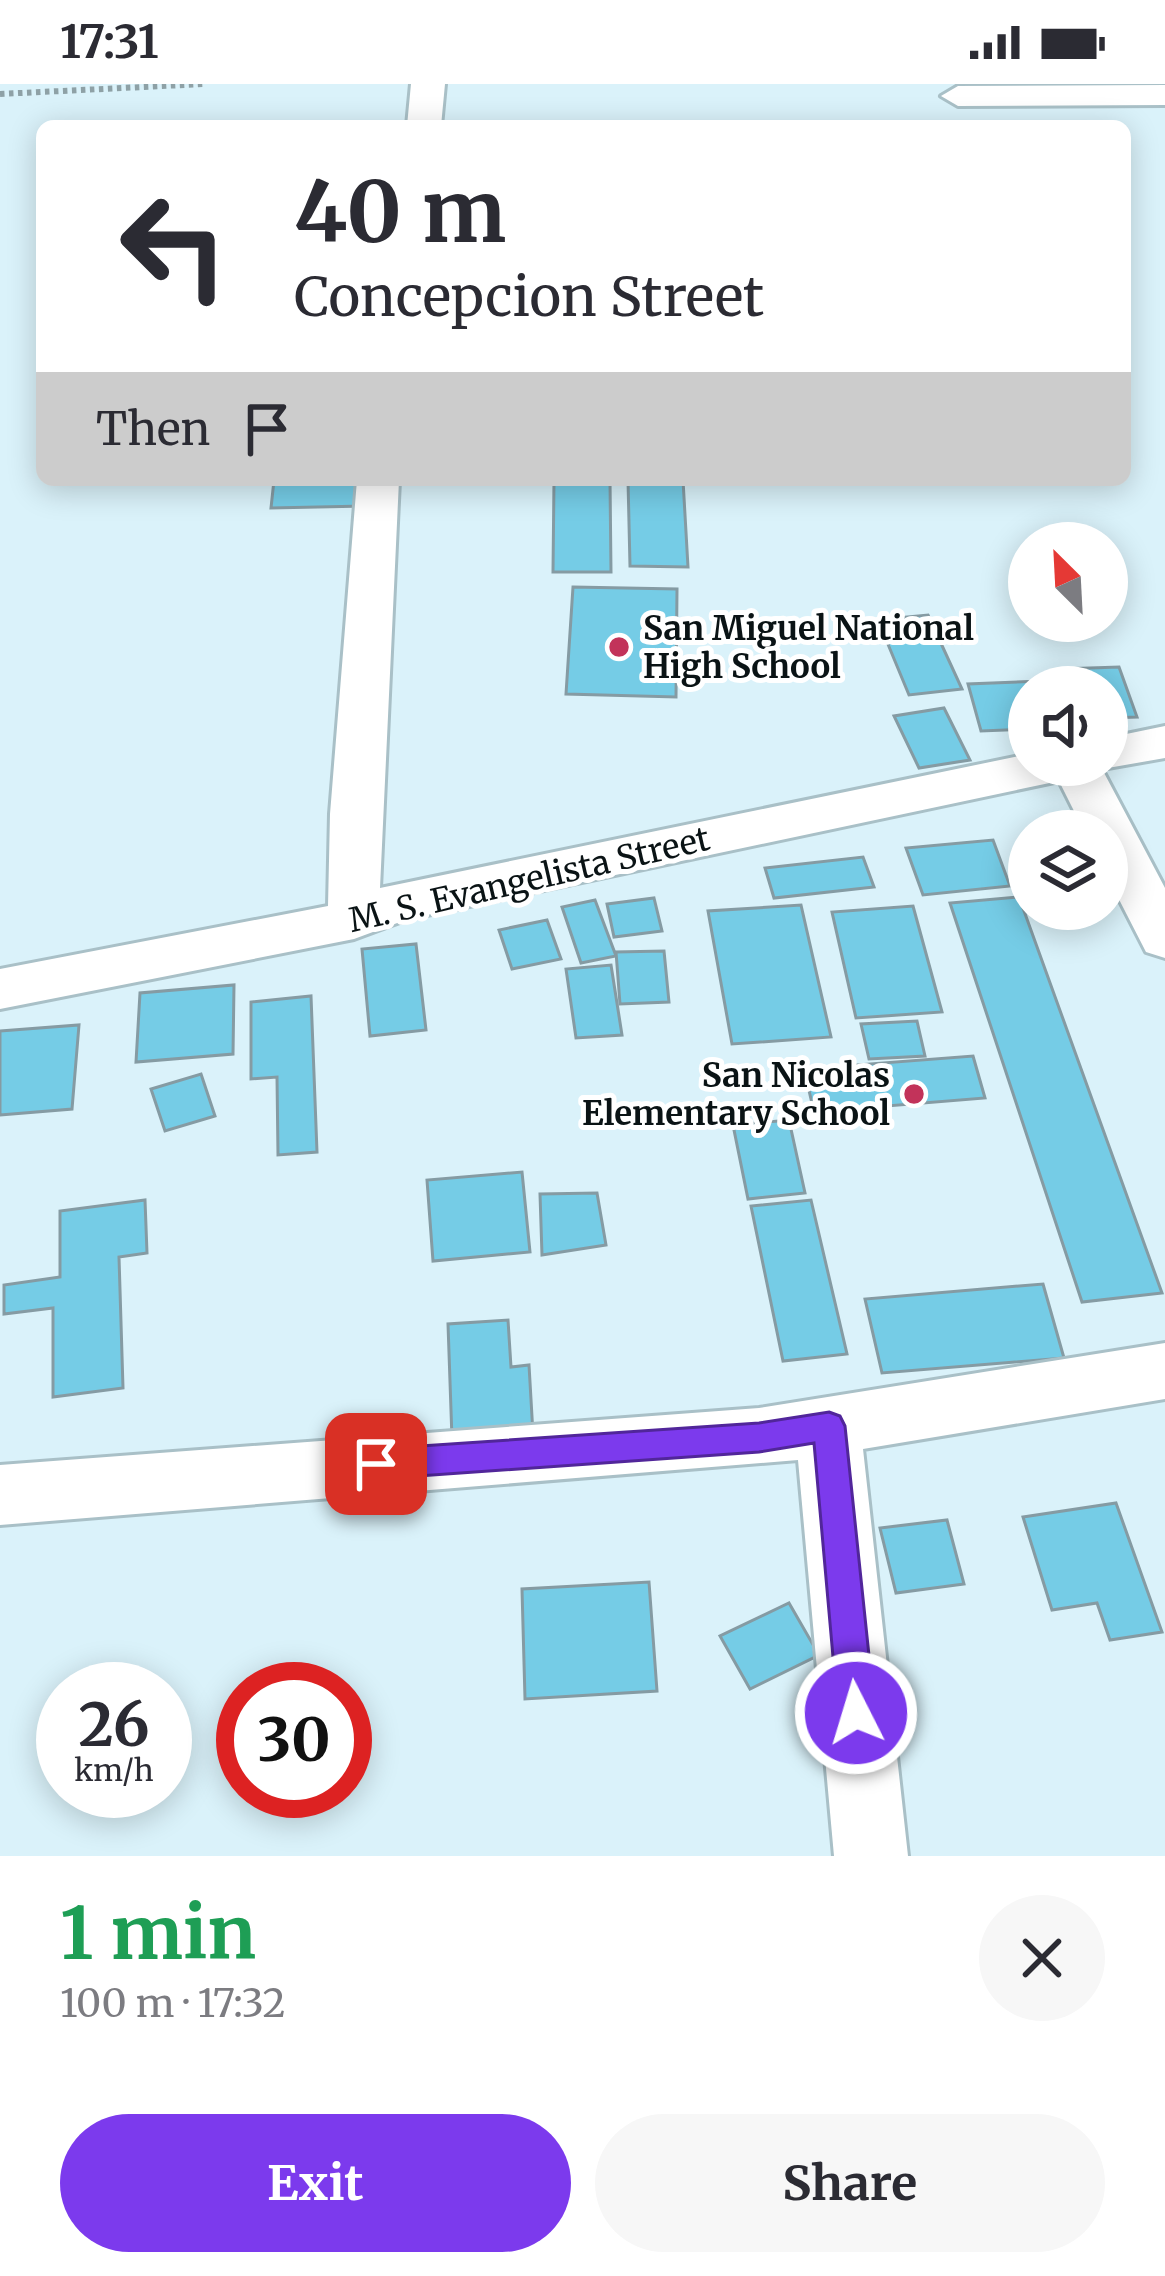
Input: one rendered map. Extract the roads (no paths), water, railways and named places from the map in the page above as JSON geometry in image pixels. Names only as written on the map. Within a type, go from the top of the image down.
[{"type":"street","points":[[425,120],[428,84]]},
{"type":"street","points":[[958,102],[1165,95]]},
{"type":"street","points":[[354,920],[355,814],[377,486]]},
{"type":"street","points":[[1128,750],[1165,742]]},
{"type":"street","name":"M. S. Evangelista Street","points":[[0,989],[354,920],[397,902],[1008,775]]},
{"type":"street","points":[[1086,786],[1165,938]]},
{"type":"street","points":[[0,1495],[759,1437],[1165,1371]]},
{"type":"street","points":[[829,1426],[871,1856]]},
{"type":"place","name":"San Miguel National High School","points":[[619,647]]},
{"type":"place","name":"San Nicolas Elementary School","points":[[914,1094]]}]
